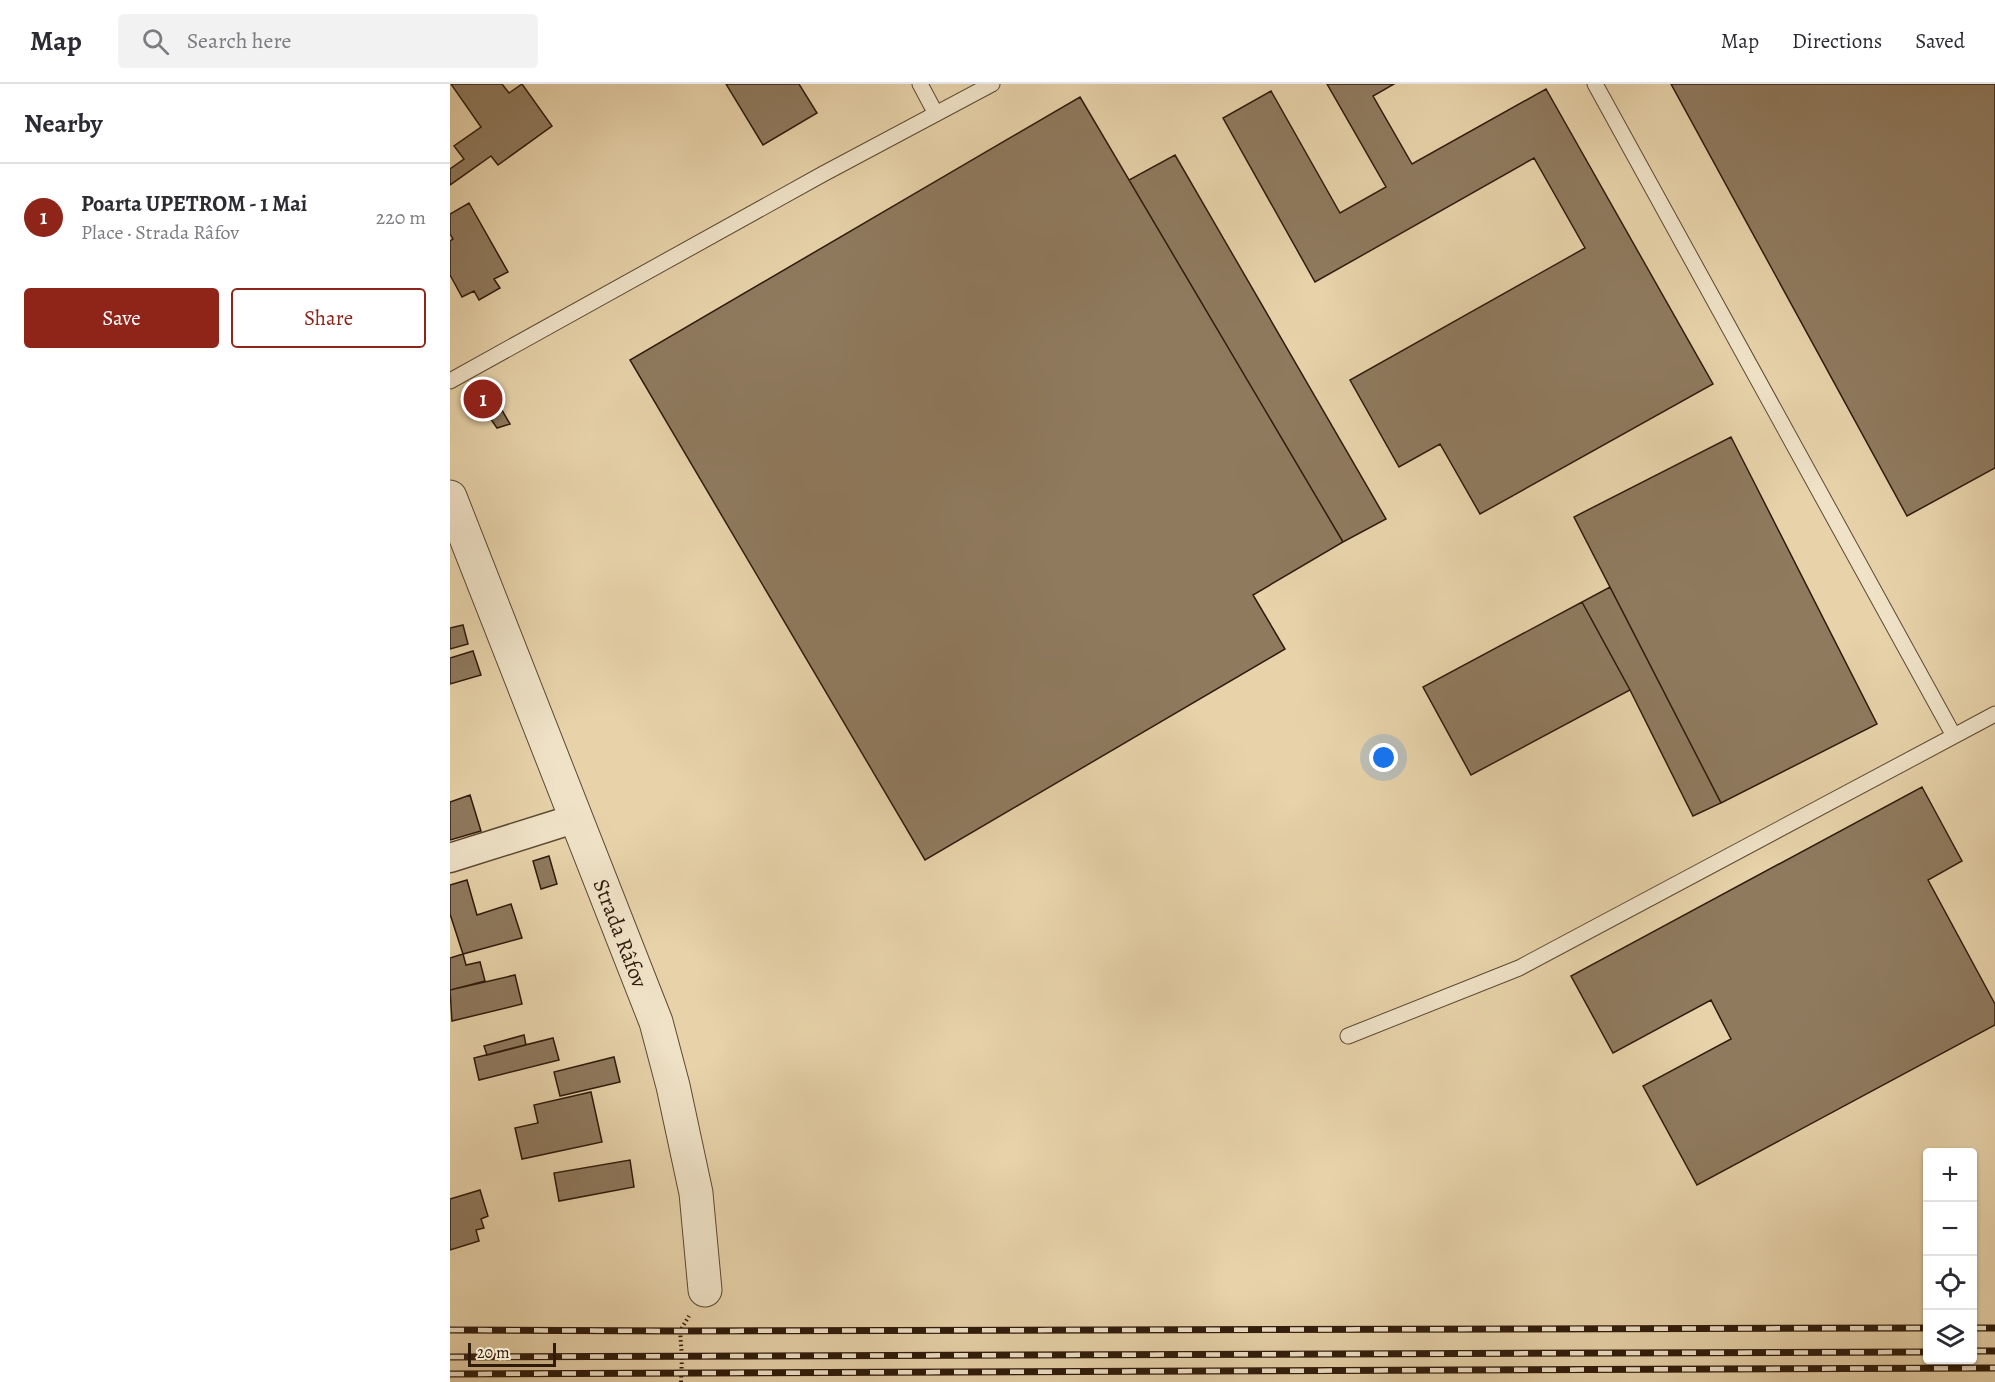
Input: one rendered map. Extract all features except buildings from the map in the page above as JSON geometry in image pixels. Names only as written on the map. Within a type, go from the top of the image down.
[{"type":"street","name":"Strada Râfov","points":[[452,509],[577,818],[656,1022],[696,1193],[705,1290]]},
{"type":"street","points":[[450,858],[577,818]]},
{"type":"lane","points":[[920,84],[936,114]]},
{"type":"lane","points":[[450,381],[823,174],[992,84]]},
{"type":"lane","points":[[1595,84],[1954,736]]},
{"type":"lane","points":[[1348,1036],[1519,968],[1995,714]]},
{"type":"path","points":[[681,1382],[680,1331],[705,1290]]},
{"type":"railway","points":[[450,1330],[1923,1328]]},
{"type":"railway","points":[[1977,1328],[1995,1328]]},
{"type":"railway","points":[[1977,1351],[1995,1351]]},
{"type":"railway","points":[[450,1357],[1923,1352]]},
{"type":"railway","points":[[450,1374],[1995,1368]]},
{"type":"place","name":"Poarta UPETROM - 1 Mai","points":[[483,399]]}]
